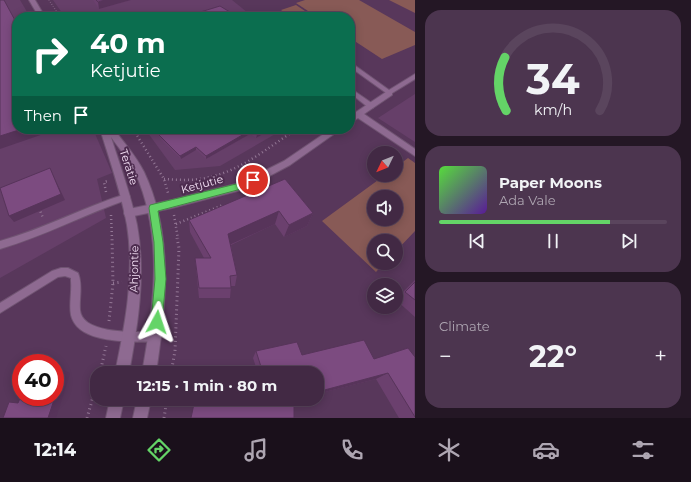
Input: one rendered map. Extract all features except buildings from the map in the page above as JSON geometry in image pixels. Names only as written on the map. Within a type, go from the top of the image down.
[{"type":"street","points":[[32,0],[39,12]]},
{"type":"street","points":[[355,116],[389,93]]},
{"type":"street","points":[[358,114],[415,153]]},
{"type":"street","name":"Terätie","points":[[106,134],[126,197],[129,213]]},
{"type":"street","points":[[113,134],[138,171],[153,208],[158,242],[160,279],[156,337],[150,366]]},
{"type":"street","name":"Ketjutie","points":[[129,213],[172,204],[242,186],[287,163],[330,134]]},
{"type":"street","name":"Ahjontie","points":[[123,366],[130,335],[134,281],[134,241],[129,213]]},
{"type":"street","points":[[113,418],[116,406]]},
{"type":"street","points":[[140,418],[143,406]]},
{"type":"lane","points":[[355,68],[389,93],[415,76]]},
{"type":"lane","points":[[355,94],[371,106]]},
{"type":"lane","points":[[0,245],[17,241],[109,202],[126,197]]},
{"type":"lane","points":[[0,308],[55,274],[69,272],[75,276],[77,283],[75,306],[77,318],[82,326],[90,330],[107,334],[156,337]]},
{"type":"path","points":[[48,0],[56,12]]},
{"type":"path","points":[[136,134],[164,179],[172,204],[178,248],[175,351],[172,366]]},
{"type":"path","points":[[164,179],[184,180],[217,174],[234,168],[290,134]]},
{"type":"path","points":[[138,171],[156,166]]},
{"type":"path","points":[[102,366],[105,354],[113,283],[112,224],[104,182],[119,177]]},
{"type":"path","points":[[87,418],[90,406]]},
{"type":"path","points":[[164,418],[166,406]]},
{"type":"shaded area","points":[[0,0],[20,0],[27,12],[12,12],[12,134],[95,134],[112,173],[97,179],[106,218],[0,278]]},
{"type":"shaded area","points":[[53,0],[232,0],[247,12],[61,12]]},
{"type":"shaded area","points":[[305,0],[359,0],[415,32],[415,45],[382,59],[355,41],[355,12],[310,12],[296,3]]},
{"type":"shaded area","points":[[389,0],[415,0],[415,13]]},
{"type":"shaded area","points":[[296,5],[306,12],[284,12],[281,10]]},
{"type":"shaded area","points":[[415,94],[415,142],[378,118]]},
{"type":"shaded area","points":[[149,134],[275,134],[220,166],[175,170]]},
{"type":"shaded area","points":[[408,158],[415,163],[415,231],[403,244],[403,234],[367,234],[367,264],[322,221],[375,182],[403,182],[403,162]]},
{"type":"route","points":[[157,322],[160,279],[158,242],[153,208],[242,186],[253,180]]}]
